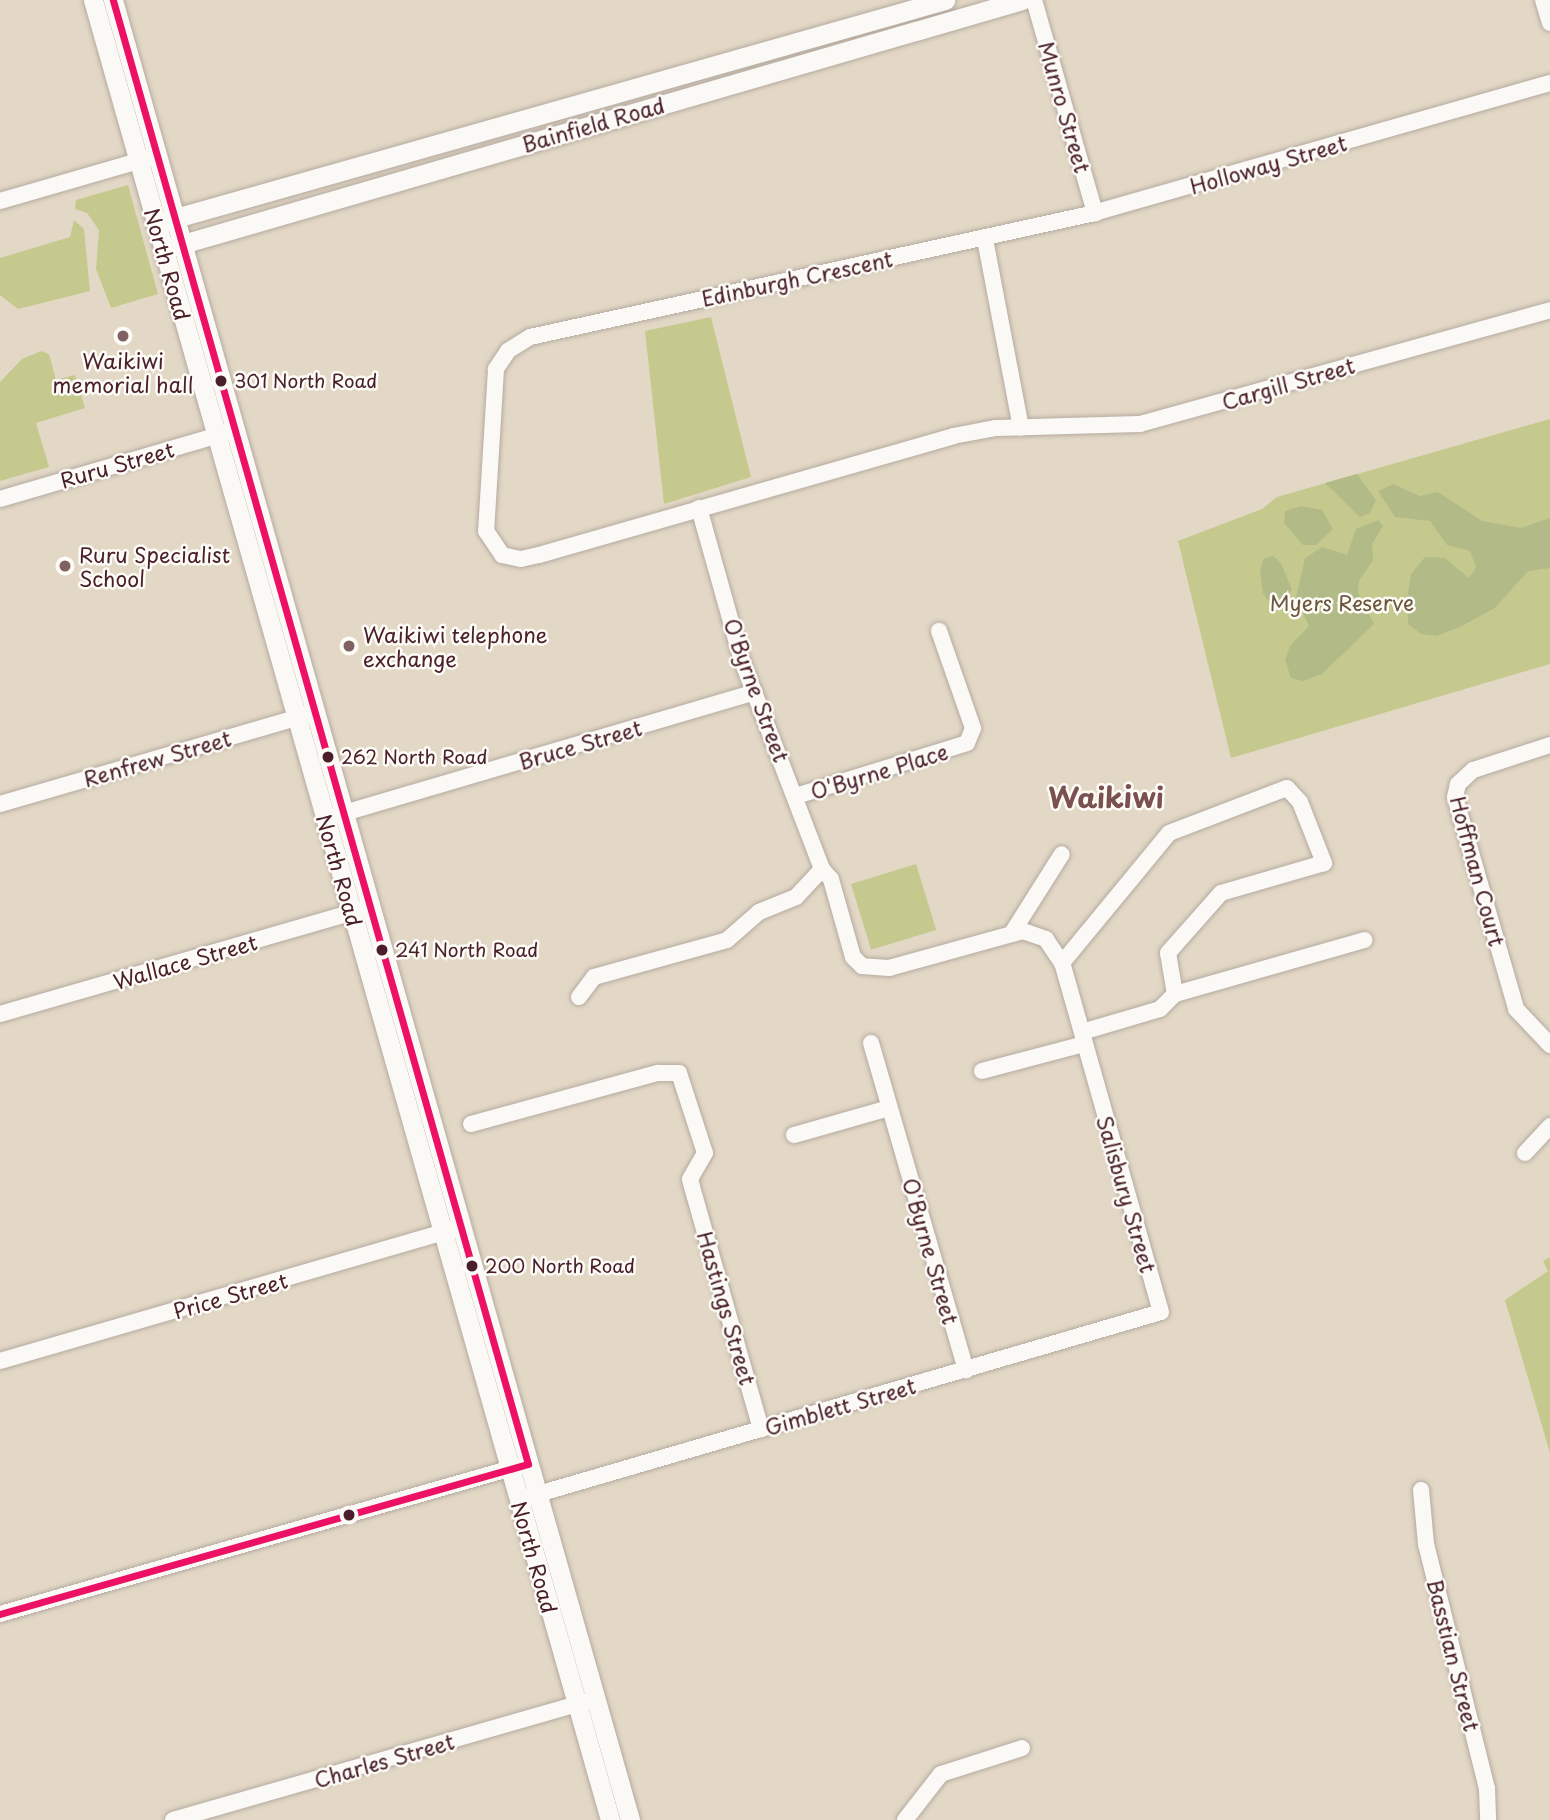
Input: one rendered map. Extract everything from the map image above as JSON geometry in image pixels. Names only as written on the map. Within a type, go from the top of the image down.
[{"type":"main road","name":"North Road","points":[[93,0],[156,223],[173,247],[226,433],[586,1702],[610,1820]]},
{"type":"main road","name":"North Road","points":[[113,0],[175,218],[173,247]]},
{"type":"main road","name":"Bainfield Road","points":[[156,223],[259,197],[945,0]]},
{"type":"main road","name":"Bainfield Road","points":[[173,247],[1021,0]]},
{"type":"main road","points":[[803,41],[810,61]]},
{"type":"main road","points":[[456,141],[462,162]]},
{"type":"main road","points":[[259,197],[266,221]]},
{"type":"main road","name":"North Road","points":[[586,1702],[630,1820]]},
{"type":"street","name":"Munro Street","points":[[1034,0],[1095,213]]},
{"type":"street","points":[[1544,0],[1550,23]]},
{"type":"street","name":"Holloway Street","points":[[985,239],[1095,213],[1550,83]]},
{"type":"street","points":[[0,201],[158,156]]},
{"type":"street","points":[[985,239],[1021,428]]},
{"type":"street","name":"Edinburgh Crescent","points":[[985,239],[530,337],[500,360],[485,523],[489,540],[502,555],[539,555],[953,436],[1021,428]]},
{"type":"street","name":"Cargill Street","points":[[1021,428],[1140,424],[1550,310]]},
{"type":"street","name":"Ruru Street","points":[[0,499],[226,433]]},
{"type":"street","name":"O'Byrne Street","points":[[699,508],[754,692],[822,869],[831,879],[853,957],[862,966],[889,968],[1012,933]]},
{"type":"street","name":"O'Byrne Place","points":[[796,796],[956,749],[973,736],[939,631]]},
{"type":"street","name":"Bruce Street","points":[[334,816],[754,692]]},
{"type":"street","name":"Renfrew Street","points":[[0,804],[306,715]]},
{"type":"street","name":"Hoffman Court","points":[[1550,745],[1473,770],[1458,784],[1455,797],[1516,1009],[1550,1045]]},
{"type":"street","points":[[1012,933],[1023,931],[1046,939],[1062,963],[1169,833],[1287,788],[1300,802],[1324,863],[1221,893],[1168,953],[1175,994]]},
{"type":"street","points":[[1012,933],[1062,854]]},
{"type":"street","points":[[579,998],[594,977],[727,940],[759,912],[796,897],[822,869]]},
{"type":"street","name":"Wallace Street","points":[[0,1014],[361,910]]},
{"type":"street","points":[[982,1071],[1160,1009],[1175,994],[1364,940]]},
{"type":"street","name":"Salisbury Street","points":[[1062,963],[1161,1312]]},
{"type":"street","name":"O'Byrne Street","points":[[871,1043],[966,1370]]},
{"type":"street","name":"Hastings Street","points":[[471,1124],[670,1070],[679,1073],[705,1153],[690,1179],[761,1429]]},
{"type":"street","points":[[794,1135],[889,1108]]},
{"type":"street","points":[[1525,1153],[1550,1126]]},
{"type":"street","name":"Price Street","points":[[0,1361],[451,1230]]},
{"type":"street","name":"Gimblett Street","points":[[528,1497],[1161,1312]]},
{"type":"street","points":[[0,1614],[519,1466]]},
{"type":"street","name":"Basstian Street","points":[[1421,1490],[1426,1544],[1484,1776],[1488,1820]]},
{"type":"street","name":"Charles Street","points":[[173,1820],[586,1702]]},
{"type":"street","points":[[905,1820],[941,1774],[1022,1748]]},
{"type":"green space","points":[[128,185],[158,294],[111,308],[96,269],[99,230],[87,213],[75,209],[76,200]]},
{"type":"green space","points":[[74,220],[84,229],[90,291],[18,309],[0,295],[0,258],[70,237]]},
{"type":"green space","points":[[711,317],[751,477],[664,504],[645,331]]},
{"type":"green space","points":[[41,351],[49,354],[56,380],[75,375],[85,408],[36,423],[49,467],[0,481],[0,382],[22,359]]},
{"type":"green space","name":"Myers Reserve","points":[[1550,419],[1550,664],[1231,758],[1178,541],[1262,509],[1277,497]]},
{"type":"green space","points":[[1357,474],[1376,500],[1370,513],[1360,517],[1325,483]]},
{"type":"green space","points":[[1393,484],[1420,496],[1438,492],[1482,521],[1521,528],[1550,518],[1550,568],[1528,571],[1495,608],[1458,628],[1436,636],[1421,634],[1408,624],[1407,599],[1411,574],[1425,557],[1445,558],[1469,578],[1476,567],[1470,551],[1447,545],[1430,521],[1395,517],[1378,491]]},
{"type":"green space","points":[[1301,506],[1322,510],[1333,529],[1316,545],[1303,545],[1284,523],[1285,511]]},
{"type":"green space","points":[[1378,520],[1383,526],[1372,544],[1373,560],[1359,581],[1358,592],[1374,624],[1322,674],[1303,681],[1291,678],[1285,660],[1290,646],[1309,626],[1296,598],[1305,558],[1322,547],[1347,555],[1356,529]]},
{"type":"green space","points":[[1273,556],[1281,563],[1292,590],[1272,605],[1263,594],[1260,572],[1263,559]]},
{"type":"green space","points":[[916,864],[936,930],[871,950],[851,884]]},
{"type":"green space","points":[[1550,1257],[1550,1453],[1505,1300],[1548,1271],[1543,1261]]},
{"type":"transit line","points":[[0,1614],[528,1464],[113,0]]},
{"type":"place","name":"Waikiwi memorial hall","points":[[123,336]]},
{"type":"place","name":"301 North Road","points":[[221,381]]},
{"type":"place","name":"Ruru Specialist School","points":[[65,566]]},
{"type":"place","name":"Waikiwi telephone exchange","points":[[349,646]]},
{"type":"place","name":"262 North Road","points":[[328,757]]},
{"type":"place","name":"241 North Road","points":[[382,950]]},
{"type":"place","name":"200 North Road","points":[[472,1266]]},
{"type":"district","name":"Waikiwi","points":[[1106,797]]}]
